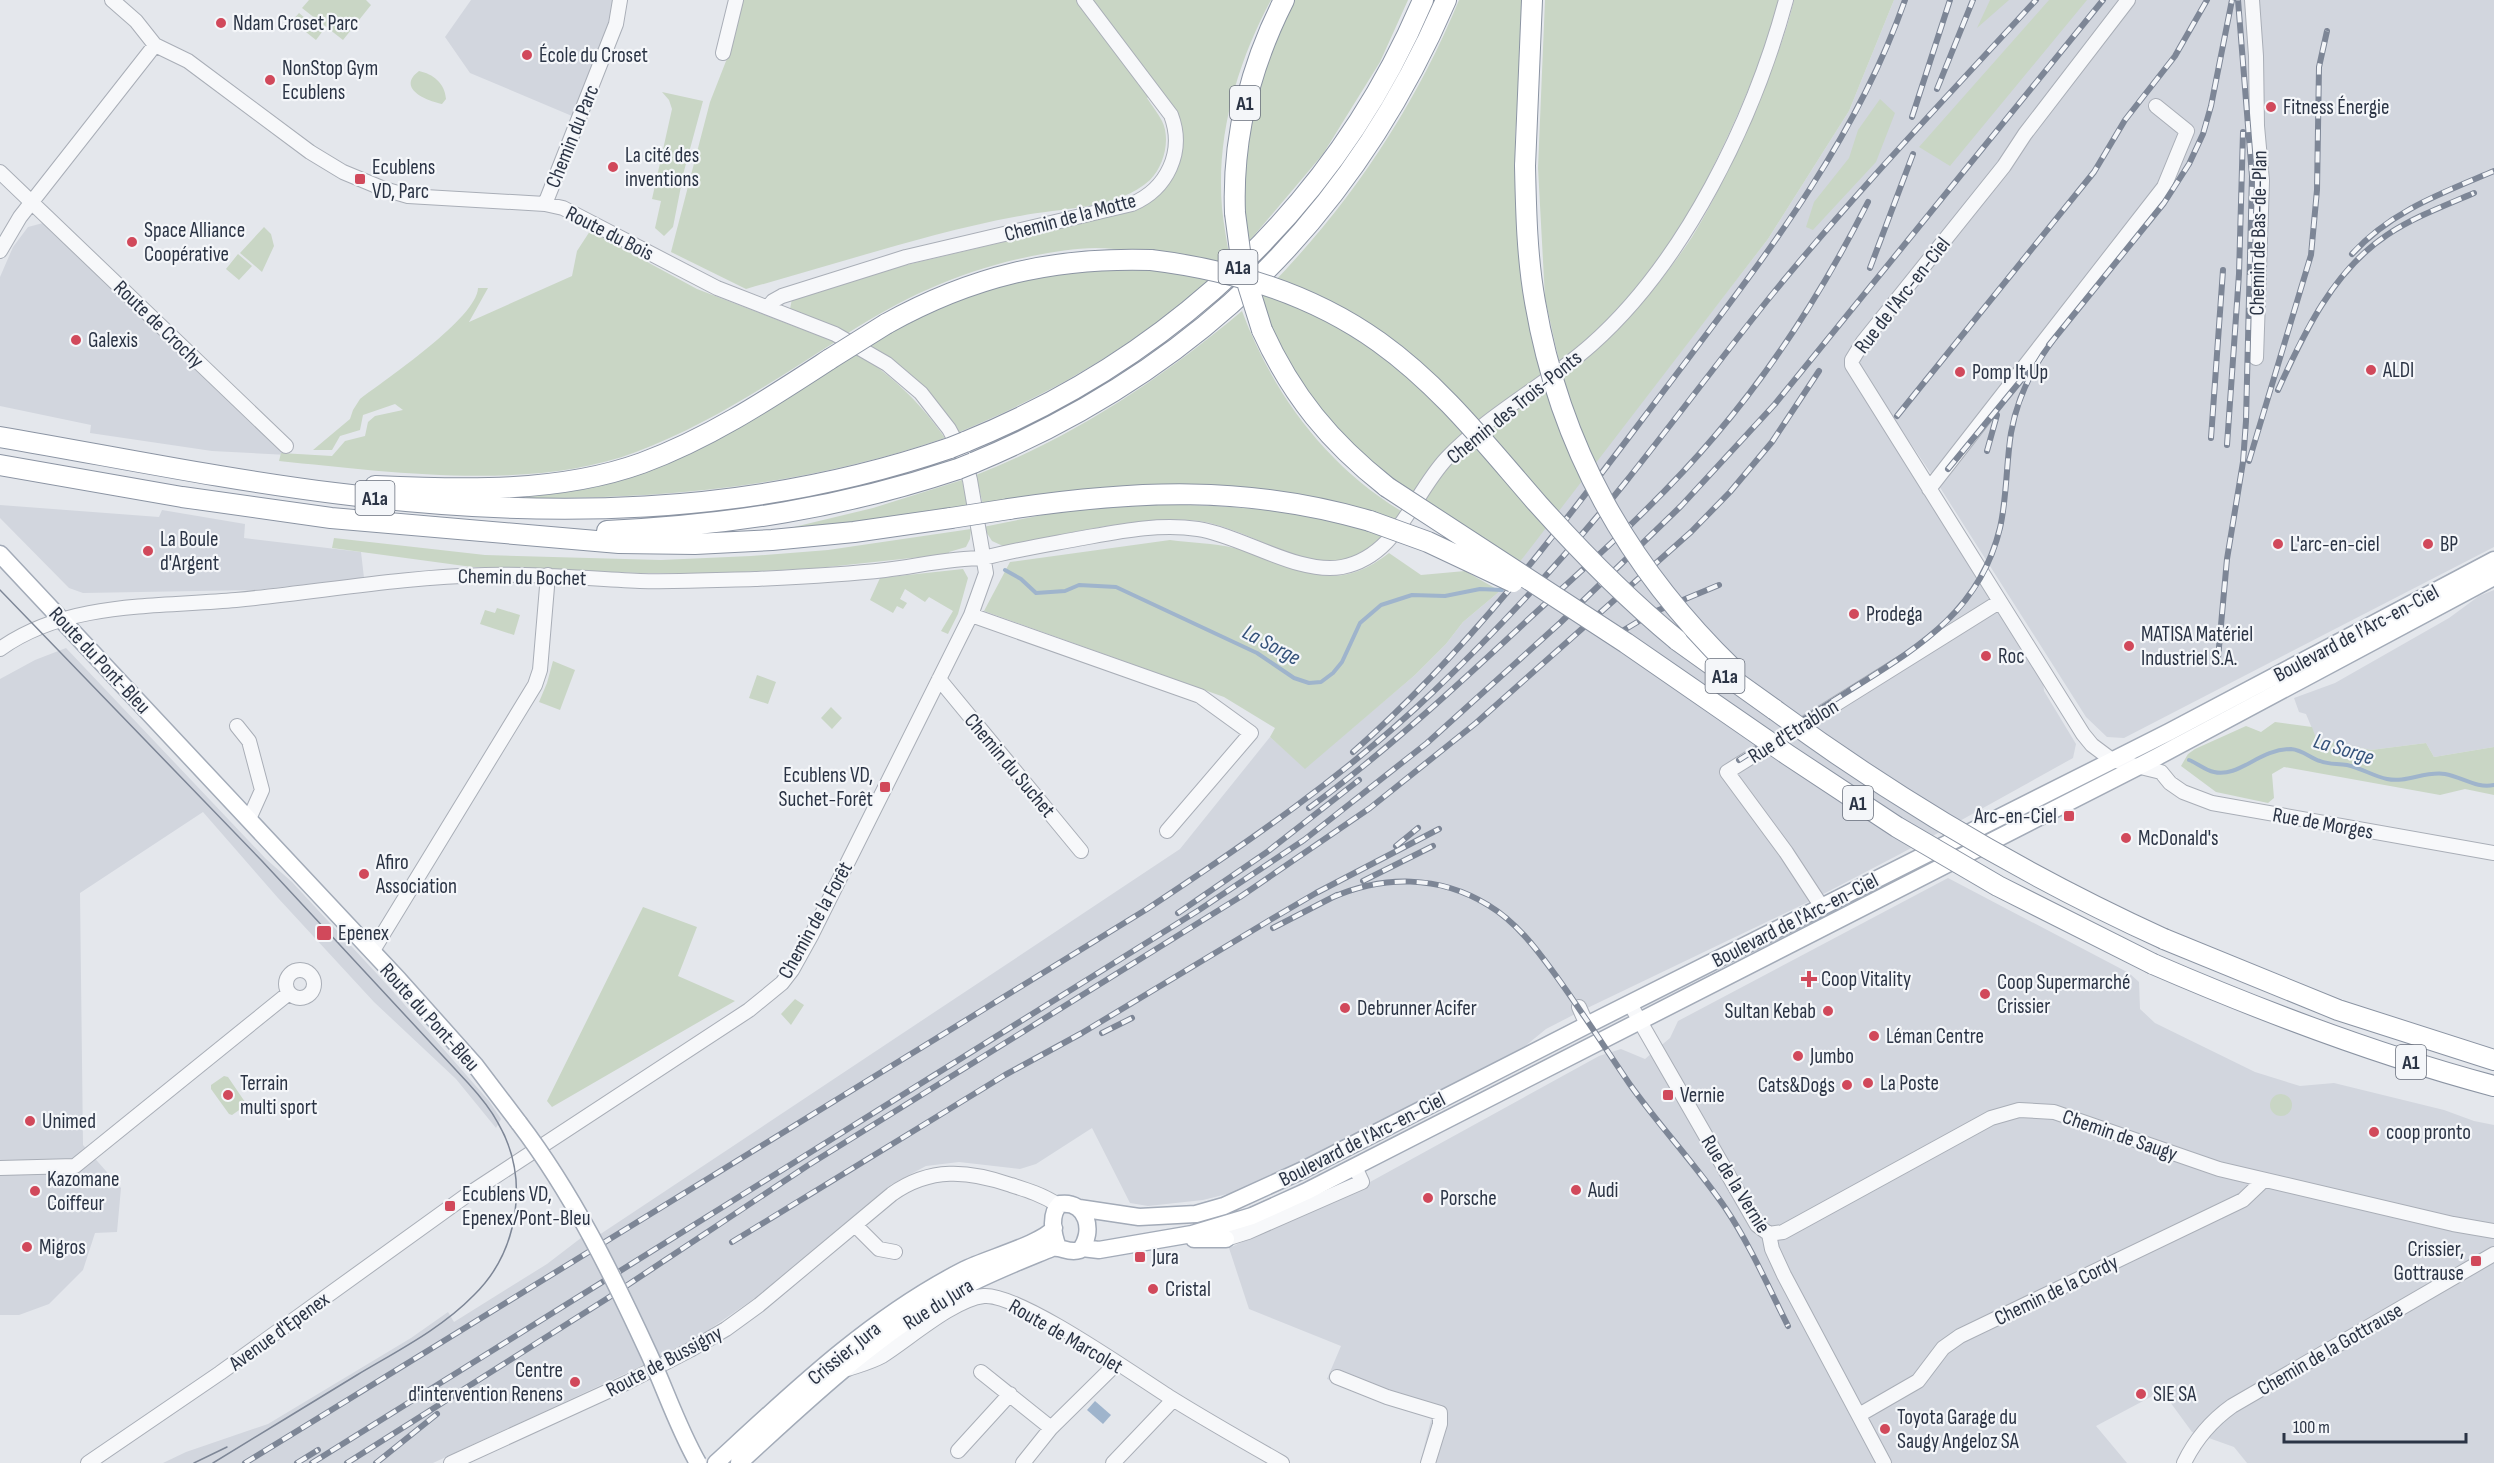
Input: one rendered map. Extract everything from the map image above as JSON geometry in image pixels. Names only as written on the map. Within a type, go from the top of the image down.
[{"type":"highway","name":"A1","points":[[1284,0],[1261,52],[1247,92],[1236,155],[1235,213],[1242,266],[1262,330],[1282,372],[1321,427],[1345,452],[1387,487],[1581,614],[1897,827],[1998,886],[2153,964],[2232,998],[2379,1052],[2494,1086]]},
{"type":"highway","name":"A1a","points":[[0,437],[259,482],[392,500],[492,508],[589,509],[691,504],[791,491],[875,472],[957,445],[1043,407],[1112,368],[1195,307],[1258,248],[1305,196],[1354,128],[1395,58],[1423,0]]},
{"type":"highway","name":"A1a","points":[[499,533],[635,530],[757,518],[853,500],[966,466],[1054,426],[1124,386],[1191,338],[1250,287],[1321,210],[1372,140],[1415,68],[1446,0]]},
{"type":"highway","name":"A1","points":[[1532,0],[1525,166],[1527,238],[1539,323],[1558,397],[1583,461],[1613,519],[1648,574],[1696,631],[1775,710],[1862,772],[1961,834],[2057,888],[2164,939],[2338,1010],[2494,1059]]},
{"type":"highway","name":"A1a","points":[[107,455],[281,478],[382,486],[519,486],[578,480],[640,464],[700,439],[759,405],[886,324],[953,291],[1014,272],[1077,261],[1152,260],[1205,268],[1268,285],[1327,310],[1379,342],[1405,362],[1448,401],[1558,526],[1641,610],[1686,647],[1775,710]]},
{"type":"highway","name":"A1a","points":[[0,465],[306,515],[411,527],[619,543],[705,543],[827,535],[1122,495],[1203,493],[1286,501],[1370,520],[1436,545],[1581,614]]},
{"type":"main road","name":"Route du Pont-Bleu","points":[[0,554],[249,819],[475,1065],[558,1177],[583,1220],[642,1340],[672,1411],[698,1463]]},
{"type":"main road","name":"Boulevard de l'Arc-en-Ciel","points":[[1079,1208],[1119,1215],[1159,1217],[1196,1214],[1224,1206],[1303,1170],[2169,732],[2494,560]]},
{"type":"main road","name":"Boulevard de l'Arc-en-Ciel","points":[[1082,1248],[1099,1250],[1192,1234],[1252,1216],[1354,1167],[2134,767],[2159,765],[2494,577]]},
{"type":"main road","name":"Route de Bussigny","points":[[1058,1205],[1065,1203],[1079,1208]]},
{"type":"main road","points":[[1058,1205],[1054,1213],[1054,1228],[1058,1247],[1068,1252],[1082,1248],[1086,1239],[1087,1225],[1084,1213],[1079,1208]]},
{"type":"main road","name":"Crissier, Jura","points":[[716,1463],[796,1392],[870,1331],[927,1290],[985,1260],[1040,1240],[1054,1228]]},
{"type":"main road","points":[[1160,1239],[1226,1239]]},
{"type":"main road","name":"Rue du Jura","points":[[739,1463],[844,1371],[920,1312],[972,1283],[1058,1247]]},
{"type":"street","name":"Route du Bois","points":[[112,0],[136,21],[155,45],[188,61],[316,156],[343,172],[384,189],[418,197],[545,204],[573,212],[717,288],[813,324],[887,364],[921,393],[949,429],[963,455],[972,488],[984,558]]},
{"type":"street","name":"Chemin du Parc","points":[[545,204],[616,24],[620,0]]},
{"type":"street","points":[[723,53],[736,0]]},
{"type":"street","name":"Chemin de la Motte","points":[[768,307],[782,296],[884,263],[1122,207],[1141,200],[1152,192],[1163,181],[1174,159],[1177,139],[1175,124],[1168,108],[1084,0]]},
{"type":"street","name":"Chemin des Trois-Ponts","points":[[984,558],[1116,532],[1157,527],[1201,530],[1227,536],[1318,568],[1352,564],[1374,553],[1395,534],[1445,459],[1592,344],[1658,273],[1685,231],[1729,150],[1769,53],[1786,0]]},
{"type":"street","name":"Rue de l'Arc-en-Ciel","points":[[1929,489],[1852,365],[1852,360],[1863,342],[2004,166],[2025,134],[2128,0]]},
{"type":"street","name":"Chemin de Bas-de-Plan","points":[[2252,0],[2257,126],[2262,181],[2256,358]]},
{"type":"street","points":[[0,251],[20,217],[155,45]]},
{"type":"street","points":[[2134,767],[2112,760],[2092,745],[1929,489],[2164,187],[2187,130],[2156,106]]},
{"type":"street","name":"Route de Crochy","points":[[0,172],[33,201],[286,446]]},
{"type":"street","name":"Chemin du Bochet","points":[[0,649],[27,633],[62,619],[128,607],[235,600],[441,577],[548,575],[642,581],[758,578],[883,570],[984,558]]},
{"type":"street","name":"Chemin de la Forêt","points":[[467,1195],[749,1010],[782,983],[813,933],[971,615],[985,577],[984,558]]},
{"type":"street","points":[[372,952],[535,685],[540,670],[548,575]]},
{"type":"street","name":"Rue d'Etrablon","points":[[1822,907],[1786,852],[1727,772],[1999,602]]},
{"type":"street","points":[[971,615],[1200,696],[1251,733],[1167,831]]},
{"type":"street","name":"Chemin du Suchet","points":[[939,679],[1081,851]]},
{"type":"street","points":[[237,726],[249,741],[262,790],[249,819]]},
{"type":"street","points":[[2159,765],[2169,732]]},
{"type":"street","points":[[2094,788],[2112,760]]},
{"type":"street","name":"Rue de Morges","points":[[2159,765],[2167,780],[2183,792],[2212,802],[2494,853]]},
{"type":"street","points":[[0,1167],[75,1166],[289,993]]},
{"type":"street","name":"Rue de la Vernie","points":[[1630,1004],[1757,1225],[1769,1234],[1772,1249],[1784,1275],[1884,1463]]},
{"type":"street","points":[[1579,1007],[1579,1012],[1587,1025]]},
{"type":"street","name":"Chemin de Saugy","points":[[1769,1234],[1776,1234],[1791,1228],[1972,1126],[2000,1114],[2019,1110],[2054,1112],[2175,1155],[2264,1180],[2494,1231]]},
{"type":"street","name":"Boulevard de l'Arc-en-Ciel","points":[[1226,1239],[1248,1232],[1362,1182],[1354,1167]]},
{"type":"street","name":"Route de Bussigny","points":[[452,1463],[628,1382],[690,1350],[759,1305],[901,1188],[925,1176],[947,1172],[968,1173],[1040,1195],[1058,1205]]},
{"type":"street","name":"Chemin de la Cordy","points":[[1859,1415],[1918,1381],[1943,1348],[1960,1336],[2243,1200],[2264,1180]]},
{"type":"street","name":"Avenue d'Epenex","points":[[88,1463],[220,1372],[467,1195]]},
{"type":"street","points":[[855,1225],[879,1249],[895,1252]]},
{"type":"street","name":"Chemin de la Gottrause","points":[[2184,1463],[2198,1438],[2232,1406],[2494,1254]]},
{"type":"street","name":"Route de Marcolet","points":[[844,1371],[874,1360],[960,1305],[984,1296],[1011,1301],[1056,1326],[1173,1400],[1282,1463]]},
{"type":"street","points":[[1023,1463],[1051,1428],[1116,1364]]},
{"type":"street","points":[[981,1372],[1051,1428]]},
{"type":"street","points":[[1337,1377],[1387,1397],[1440,1413],[1440,1424],[1428,1463]]},
{"type":"street","points":[[958,1451],[1010,1394]]},
{"type":"street","points":[[1113,1463],[1137,1441],[1173,1400]]},
{"type":"shaded area","name":"École du Croset","points":[[471,0],[613,0],[611,20],[572,116],[470,73],[445,37]]},
{"type":"shaded area","points":[[1894,0],[2494,0],[2494,547],[2124,738],[2107,737],[2086,717],[1934,478],[1847,349],[1916,480],[2043,681],[2044,691],[2076,744],[2073,758],[1902,853],[1806,903],[1579,1012],[1546,1029],[1524,1047],[1290,1167],[1231,1193],[1203,1200],[1148,1206],[1130,1203],[1092,1128],[1036,1164],[1020,1169],[959,1162],[926,1166],[892,1184],[761,1294],[685,1346],[433,1463],[163,1463],[186,1452],[268,1424],[411,1338],[448,1312],[454,1322],[547,1264],[594,1228],[599,1235],[1180,849],[1270,737],[1305,768],[1415,675],[1446,644],[1463,622],[1500,591],[1535,540],[1768,239],[1849,111]]},
{"type":"shaded area","points":[[43,223],[50,227],[288,455],[212,451],[90,433],[91,425],[0,406],[0,277],[13,247],[28,227]]},
{"type":"shaded area","points":[[0,505],[159,517],[162,510],[245,524],[244,538],[361,552],[364,578],[255,590],[83,593],[69,588],[0,518]]},
{"type":"shaded area","points":[[2494,590],[2494,747],[2434,757],[2426,743],[2371,750],[2316,738],[2306,714],[2299,712],[2294,698],[2335,683],[2449,618],[2479,596]]},
{"type":"shaded area","points":[[66,648],[266,859],[292,882],[390,988],[489,1101],[501,1119],[496,1128],[456,1079],[374,1002],[203,812],[80,893],[83,1145],[121,1188],[117,1232],[95,1233],[83,1270],[49,1304],[19,1315],[0,1315],[0,679],[35,660]]},
{"type":"shaded area","points":[[1948,878],[2129,973],[2139,982],[2140,1009],[2155,1023],[2255,1072],[2300,1086],[2334,1083],[2444,1110],[2474,1121],[2494,1125],[2494,1463],[2247,1463],[2234,1447],[2192,1432],[2162,1391],[2096,1426],[2127,1463],[1420,1463],[1432,1416],[1327,1379],[1341,1346],[1249,1309],[1229,1248],[1350,1193],[1599,1056],[1621,1049],[1645,1059],[1670,1038],[1678,1021]]},
{"type":"green space","points":[[309,0],[366,0],[371,5],[343,40],[302,8]]},
{"type":"green space","points":[[744,0],[1271,0],[1248,49],[1226,127],[1221,181],[1223,215],[1231,267],[1129,250],[1093,248],[1032,256],[959,276],[892,307],[848,333],[790,309],[792,299],[885,270],[1129,212],[1179,161],[1182,141],[1157,89],[1147,98],[1165,128],[1165,152],[1150,180],[1137,190],[1122,197],[1088,206],[988,222],[746,289],[671,252],[710,102],[728,56],[740,5]]},
{"type":"green space","points":[[1294,0],[1408,0],[1380,62],[1323,154],[1246,245],[1243,182],[1250,120],[1276,39]]},
{"type":"green space","points":[[1459,0],[1523,0],[1515,141],[1519,228],[1543,377],[1413,496],[1349,444],[1318,410],[1288,364],[1259,297],[1320,230],[1374,159],[1420,82]]},
{"type":"green space","points":[[1545,0],[1778,0],[1779,5],[1739,111],[1678,234],[1655,268],[1633,294],[1560,366],[1545,298],[1538,168]]},
{"type":"green space","points":[[1794,0],[1894,0],[1849,111],[1768,239],[1519,563],[1423,502],[1436,481],[1470,445],[1571,371],[1604,341],[1652,291],[1679,255],[1711,205],[1736,154],[1773,64]]},
{"type":"green space","points":[[1990,0],[2009,0],[1977,28]]},
{"type":"green space","points":[[2049,0],[2087,0],[1950,166],[1919,147]]},
{"type":"green space","points":[[299,13],[322,32],[316,40],[292,21]]},
{"type":"green space","points":[[419,71],[429,74],[441,84],[446,99],[442,104],[422,97],[412,88],[413,77]]},
{"type":"green space","points":[[662,92],[703,101],[684,171],[673,227],[664,236],[655,228],[661,201],[652,199],[672,109],[669,100]]},
{"type":"green space","points":[[1880,99],[1895,113],[1876,162],[1813,230],[1806,227],[1814,202],[1849,158],[1858,130]]},
{"type":"green space","points":[[264,227],[271,234],[274,246],[262,272],[240,253]]},
{"type":"green space","points":[[590,231],[697,289],[835,342],[738,402],[688,429],[636,452],[595,464],[551,472],[459,476],[413,474],[279,461],[281,453],[332,456],[345,441],[365,436],[368,422],[375,416],[403,410],[395,404],[363,415],[360,430],[340,436],[332,450],[313,450],[350,419],[360,399],[447,331],[474,301],[478,288],[488,288],[469,322],[572,276],[577,251]]},
{"type":"green space","points":[[238,254],[252,266],[239,280],[226,269]]},
{"type":"green space","points":[[1084,269],[1152,270],[1212,277],[1154,325],[1092,366],[1026,402],[957,433],[940,406],[919,382],[868,344],[892,329],[975,291]]},
{"type":"green space","points":[[1242,311],[1269,371],[1286,399],[1305,425],[1349,472],[1374,493],[1401,511],[1395,521],[1317,499],[1264,490],[1211,485],[1159,484],[1108,488],[983,505],[976,475],[1013,460],[1116,404],[1180,360]]},
{"type":"green space","points":[[856,352],[905,390],[945,438],[842,467],[738,486],[634,496],[526,498],[526,495],[574,490]]},
{"type":"green space","points":[[962,480],[968,507],[794,530],[794,527],[873,508]]},
{"type":"green space","points":[[1136,504],[1262,509],[1323,518],[1386,535],[1362,553],[1338,560],[1314,560],[1289,553],[1214,524],[1189,520],[1119,524],[1003,546],[992,541],[983,527],[1057,512]]},
{"type":"green space","points":[[971,529],[966,547],[949,552],[949,554],[818,568],[724,573],[640,573],[472,567],[332,548],[334,538],[485,555],[661,560],[828,550]]},
{"type":"green space","points":[[1170,540],[1234,548],[1294,568],[1330,576],[1348,574],[1368,567],[1389,553],[1421,575],[1465,571],[1500,591],[1463,622],[1446,644],[1415,675],[1305,769],[1270,737],[1275,728],[1224,697],[984,611],[1010,562]]},
{"type":"green space","points":[[963,569],[968,578],[958,614],[948,634],[941,631],[953,611],[929,597],[925,602],[905,589],[900,599],[907,603],[903,609],[897,606],[893,613],[870,600],[880,578]]},
{"type":"green space","points":[[497,608],[520,615],[514,635],[480,624],[485,610],[495,613]]},
{"type":"green space","points":[[553,661],[575,670],[560,710],[539,702]]},
{"type":"green space","points":[[757,675],[776,682],[768,704],[749,698]]},
{"type":"green space","points":[[831,707],[842,718],[832,729],[821,718]]},
{"type":"green space","points":[[2275,722],[2312,727],[2316,738],[2371,750],[2426,743],[2434,757],[2494,747],[2494,795],[2465,789],[2440,795],[2284,767],[2272,774],[2274,798],[2268,803],[2216,792],[2181,766],[2188,754],[2195,749],[2246,726],[2261,732]]},
{"type":"green space","points":[[643,907],[697,927],[678,976],[735,1001],[552,1107],[547,1101]]},
{"type":"green space","points":[[795,999],[804,1005],[791,1025],[781,1014]]},
{"type":"green space","name":"Terrain multi sport","points":[[224,1076],[228,1077],[245,1102],[245,1106],[232,1115],[211,1089],[211,1085]]},
{"type":"green space","points":[[2277,1094],[2285,1094],[2292,1101],[2292,1109],[2285,1116],[2277,1116],[2270,1109],[2270,1101]]},
{"type":"water","points":[[1095,1401],[1111,1415],[1103,1424],[1087,1410]]},
{"type":"waterway","name":"La Sorge","points":[[1005,570],[1021,579],[1036,593],[1065,591],[1079,585],[1116,587],[1257,653],[1294,678],[1309,683],[1321,682],[1333,673],[1342,662],[1360,623],[1381,605],[1412,595],[1445,596],[1480,589],[1502,590]]},
{"type":"waterway","name":"La Sorge","points":[[2189,760],[2211,771],[2223,773],[2269,753],[2291,749],[2316,760],[2352,766],[2387,779],[2445,774],[2482,785],[2494,785]]},
{"type":"tram line","points":[[0,590],[262,861],[472,1088],[498,1123],[508,1144],[514,1167],[515,1213],[510,1236],[489,1277],[474,1295],[418,1339],[213,1463]]},
{"type":"tram line","points":[[194,1463],[227,1447]]},
{"type":"railway","points":[[1353,752],[1398,711],[1440,667],[1520,576],[1596,481],[1737,293],[1802,201],[1832,153],[1884,53],[1905,0]]},
{"type":"railway","points":[[1912,117],[1950,0]]},
{"type":"railway","points":[[1937,89],[1973,0]]},
{"type":"railway","points":[[245,1463],[1147,909],[1295,807],[1366,752],[1433,692],[1556,565],[1624,484],[1748,325],[1831,224],[2036,0]]},
{"type":"railway","points":[[312,1463],[1199,910],[1304,840],[1427,743],[1560,623],[1681,506],[1775,404],[2103,0]]},
{"type":"railway","points":[[1897,416],[2094,172],[2125,120],[2175,56],[2207,0]]},
{"type":"railway","points":[[2049,345],[2164,203],[2189,164],[2203,134],[2211,106],[2232,0]]},
{"type":"railway","points":[[2218,658],[2227,559],[2243,462],[2246,421],[2252,176],[2238,0]]},
{"type":"railway","points":[[2249,461],[2311,255],[2317,190],[2319,67],[2327,31]]},
{"type":"railway","points":[[2227,445],[2239,274],[2243,132]]},
{"type":"railway","points":[[1870,268],[1913,154]]},
{"type":"railway","points":[[2352,254],[2367,239],[2400,215],[2494,171]]},
{"type":"railway","points":[[2278,390],[2310,325],[2351,266],[2368,250],[2397,229],[2429,212],[2474,193]]},
{"type":"railway","points":[[1309,808],[1367,763],[1451,691],[1626,529],[1693,461],[1758,382],[1798,325],[1868,202]]},
{"type":"railway","points":[[2211,438],[2223,270]]},
{"type":"railway","points":[[1739,760],[1920,644],[1941,626],[1977,584],[1990,558],[2000,528],[2011,433],[2017,408],[2039,360],[2054,339]]},
{"type":"railway","points":[[347,1463],[608,1298],[807,1166],[1240,897],[1370,808],[1476,723],[1691,532],[1730,492],[1772,442],[1819,371]]},
{"type":"railway","points":[[1948,469],[2027,373]]},
{"type":"railway","points":[[1987,451],[1997,415]]},
{"type":"railway","points":[[1609,639],[1654,612],[1719,585]]},
{"type":"railway","points":[[1178,913],[1267,852],[1359,780]]},
{"type":"railway","points":[[1396,846],[1418,828]]},
{"type":"railway","points":[[732,1242],[1005,1075],[1082,1033],[1316,893],[1439,829]]},
{"type":"railway","points":[[1363,881],[1433,846]]},
{"type":"railway","points":[[1331,898],[1351,890],[1391,882],[1431,884],[1469,895],[1488,905],[1516,927],[1547,963],[1631,1086],[1726,1209],[1751,1251],[1788,1326]]},
{"type":"railway","points":[[1273,928],[1337,895]]},
{"type":"railway","points":[[1102,1033],[1132,1018]]},
{"type":"railway","points":[[376,1463],[437,1414]]},
{"type":"railway","points":[[297,1463],[318,1450]]},
{"type":"place","name":"Ndam Croset Parc","points":[[221,23]]},
{"type":"place","name":"École du Croset","points":[[527,55]]},
{"type":"place","name":"NonStop Gym Ecublens","points":[[270,80]]},
{"type":"place","name":"Fitness Énergie","points":[[2271,107]]},
{"type":"place","name":"La cité des inventions","points":[[613,167]]},
{"type":"place","name":"Ecublens VD, Parc","points":[[360,179]]},
{"type":"place","name":"Space Alliance Coopérative","points":[[132,242]]},
{"type":"place","name":"Galexis","points":[[76,340]]},
{"type":"place","name":"ALDI","points":[[2371,370]]},
{"type":"place","name":"Pomp It Up","points":[[1960,372]]},
{"type":"place","name":"L'arc-en-ciel","points":[[2278,544]]},
{"type":"place","name":"BP","points":[[2428,544]]},
{"type":"place","name":"La Boule d'Argent","points":[[148,551]]},
{"type":"place","name":"Prodega","points":[[1854,614]]},
{"type":"place","name":"MATISA Matériel Industriel S.A.","points":[[2129,646]]},
{"type":"place","name":"Roc","points":[[1986,656]]},
{"type":"place","name":"Ecublens VD, Suchet-Forêt","points":[[885,787]]},
{"type":"place","name":"Arc-en-Ciel","points":[[2069,816]]},
{"type":"place","name":"McDonald's","points":[[2126,838]]},
{"type":"place","name":"Afiro Association","points":[[364,874]]},
{"type":"place","name":"Epenex","points":[[324,933]]},
{"type":"place","name":"Coop Vitality","points":[[1809,979]]},
{"type":"place","name":"Coop Supermarché Crissier","points":[[1985,994]]},
{"type":"place","name":"Debrunner Acifer","points":[[1345,1008]]},
{"type":"place","name":"Sultan Kebab","points":[[1828,1011]]},
{"type":"place","name":"Léman Centre","points":[[1874,1036]]},
{"type":"place","name":"Jumbo","points":[[1798,1056]]},
{"type":"place","name":"La Poste","points":[[1868,1083]]},
{"type":"place","name":"Cats&Dogs","points":[[1847,1085]]},
{"type":"place","name":"Terrain multi sport","points":[[228,1095]]},
{"type":"place","name":"Vernie","points":[[1668,1095]]},
{"type":"place","name":"Unimed","points":[[30,1121]]},
{"type":"place","name":"coop pronto","points":[[2374,1132]]},
{"type":"place","name":"Audi","points":[[1576,1190]]},
{"type":"place","name":"Kazomane Coiffeur","points":[[35,1191]]},
{"type":"place","name":"Porsche","points":[[1428,1198]]},
{"type":"place","name":"Ecublens VD, Epenex/Pont-Bleu","points":[[450,1206]]},
{"type":"place","name":"Migros","points":[[27,1247]]},
{"type":"place","name":"Jura","points":[[1140,1257]]},
{"type":"place","name":"Crissier, Gottrause","points":[[2476,1261]]},
{"type":"place","name":"Cristal","points":[[1153,1289]]},
{"type":"place","name":"Centre d'intervention Renens","points":[[575,1382]]},
{"type":"place","name":"SIE SA","points":[[2141,1394]]},
{"type":"place","name":"Toyota Garage du Saugy Angeloz SA","points":[[1885,1429]]}]
